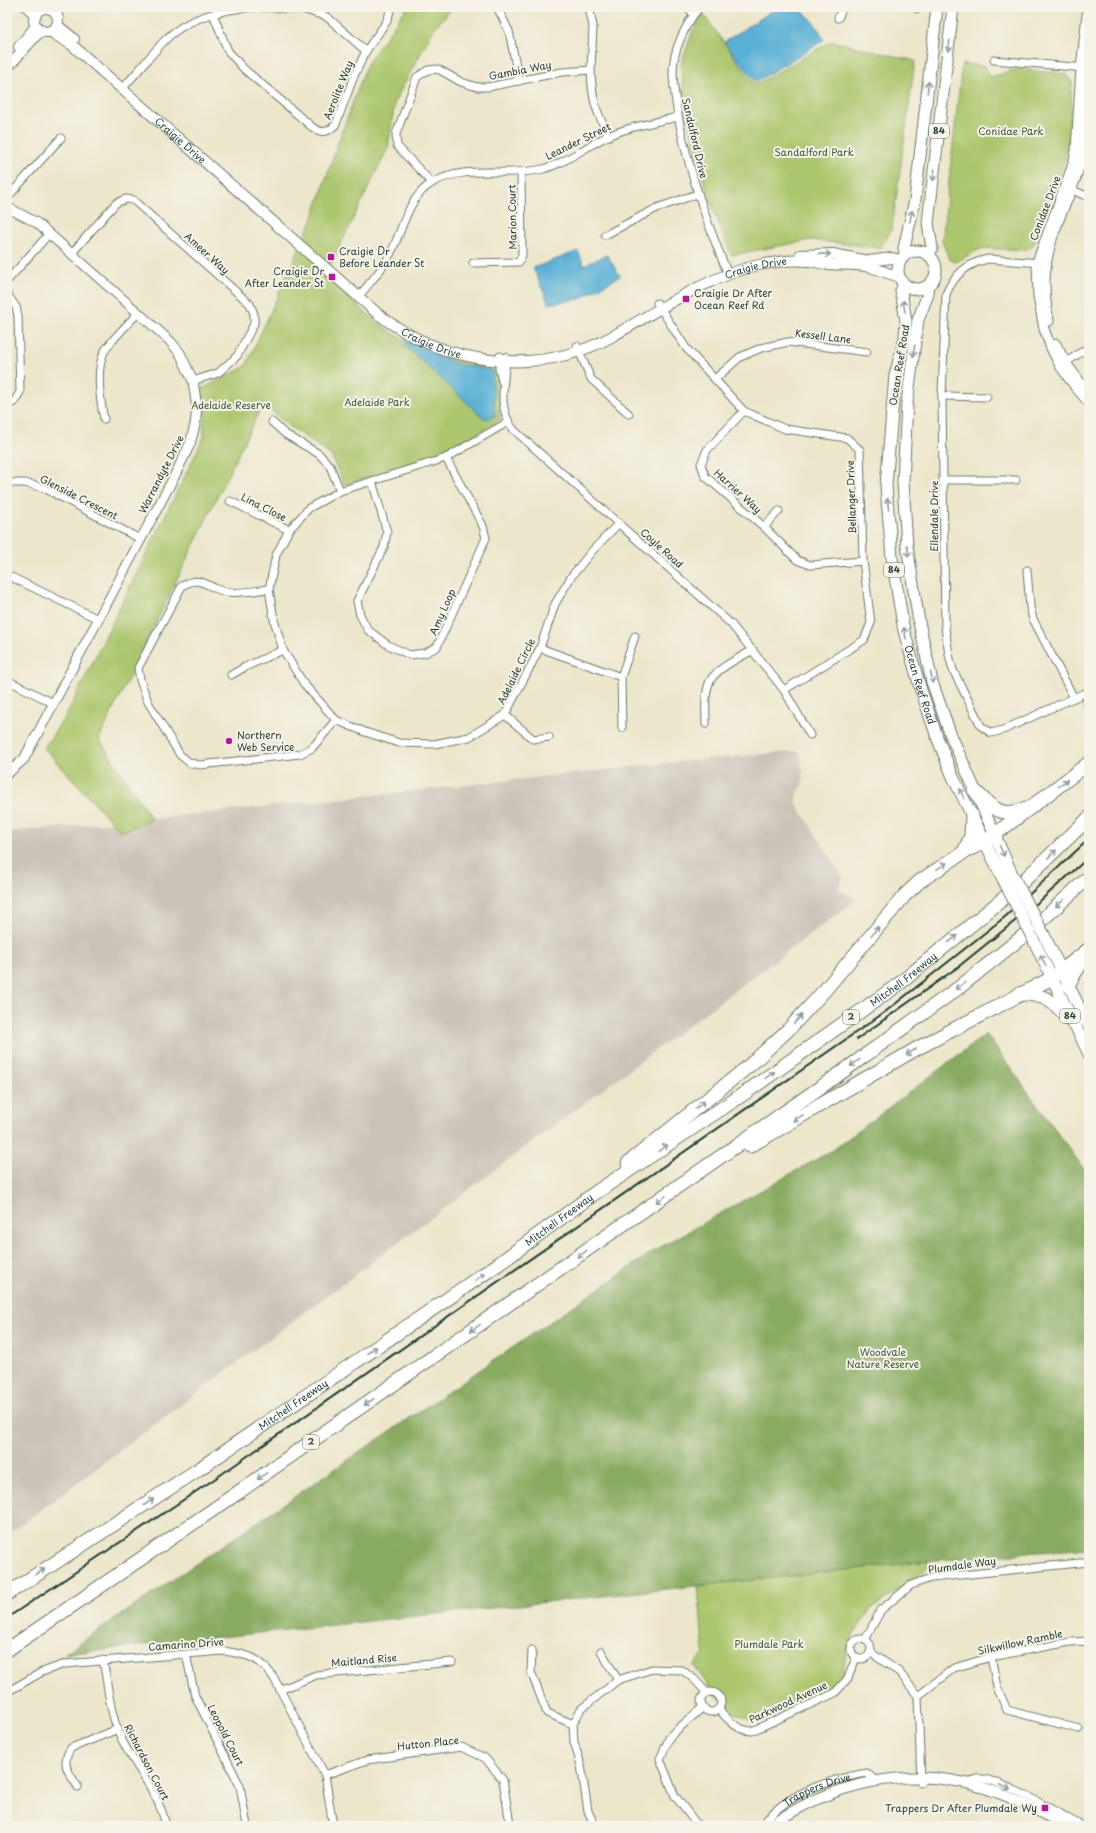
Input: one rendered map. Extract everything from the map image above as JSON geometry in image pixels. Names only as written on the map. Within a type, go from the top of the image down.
[{"type":"highway","points":[[595,1193],[639,1153],[750,1065],[784,1034],[824,991],[905,895],[920,881],[964,852],[990,839],[1089,763]]},
{"type":"highway","points":[[974,790],[997,810],[1006,813],[1017,812],[1036,804]]},
{"type":"highway","points":[[964,852],[971,836],[972,815]]},
{"type":"highway","name":"Mitchell Freeway","points":[[7,1594],[196,1471],[497,1265],[595,1193],[745,1093],[899,984],[1015,889],[1089,818]]},
{"type":"highway","name":"2","points":[[7,1650],[227,1500],[716,1161],[961,986],[1032,929],[1089,877]]},
{"type":"highway","points":[[716,1161],[756,1143],[878,1070],[1057,974],[1089,949]]},
{"type":"highway","points":[[1068,985],[1089,954]]},
{"type":"highway","points":[[1019,994],[1031,994],[1050,1000],[1075,1025]]},
{"type":"main road","points":[[7,68],[39,28],[47,9],[27,7]]},
{"type":"main road","name":"84","points":[[901,280],[898,266],[903,257],[915,200],[937,7]]},
{"type":"main road","name":"84","points":[[926,287],[933,280],[936,272],[934,263],[929,255],[932,248],[928,223],[953,7]]},
{"type":"main road","name":"Craigie Drive","points":[[47,9],[56,12],[56,25],[124,87],[281,222],[361,294],[413,330],[458,347],[503,359],[578,348],[727,272],[765,257],[826,254],[868,261],[903,257]]},
{"type":"main road","points":[[7,60],[39,28],[56,25]]},
{"type":"main road","points":[[903,257],[918,251],[929,255]]},
{"type":"main road","name":"Craigie Drive","points":[[727,272],[760,265],[801,260],[870,267],[901,280]]},
{"type":"main road","points":[[901,280],[914,289],[926,287]]},
{"type":"main road","name":"Ocean Reef Road","points":[[901,280],[901,290],[906,320],[905,338],[895,375],[886,486],[892,558],[904,631],[920,687],[950,770],[972,815],[990,839]]},
{"type":"main road","name":"Ocean Reef Road","points":[[926,287],[928,294],[918,320],[907,403],[903,482],[907,546],[919,622],[932,682],[950,733],[974,790],[990,839],[1035,943],[1057,974],[1068,985],[1089,1027]]},
{"type":"main road","name":"Ocean Reef Road","points":[[1007,876],[1044,935],[1075,1025],[1089,1054]]},
{"type":"main road","name":"Trappers Drive","points":[[780,1826],[810,1808],[844,1794],[921,1780],[990,1795],[1031,1812],[1056,1826]]},
{"type":"main road","name":"Trappers Drive","points":[[770,1826],[789,1813],[840,1789],[876,1781],[921,1780],[968,1784],[1014,1799],[1067,1826]]},
{"type":"street","points":[[124,87],[166,39],[194,20],[233,8],[255,7]]},
{"type":"street","points":[[260,7],[303,9],[327,17],[366,51]]},
{"type":"street","points":[[497,7],[510,31],[519,81]]},
{"type":"street","points":[[589,7],[593,26],[591,70],[592,95],[598,114],[609,136]]},
{"type":"street","points":[[688,7],[693,14]]},
{"type":"street","name":"Sandalford Drive","points":[[700,7],[693,14],[674,55],[673,77],[678,117],[697,194],[727,272]]},
{"type":"street","points":[[838,18],[843,7]]},
{"type":"street","name":"Conidae Drive","points":[[1088,7],[1084,68],[1084,124],[1076,151],[1069,188],[1041,263],[1038,296],[1044,329],[1051,348],[1089,403]]},
{"type":"street","name":"Aerolite Way","points":[[213,14],[228,51],[244,69],[318,131],[326,132],[331,130],[336,124],[354,76],[366,51],[387,21],[391,8]]},
{"type":"street","name":"Conidae Drive","points":[[1084,68],[1089,55]]},
{"type":"street","points":[[994,60],[1084,68]]},
{"type":"street","name":"Gambia Way","points":[[432,183],[397,146],[396,134],[417,77],[428,70],[438,69],[461,82],[477,87],[519,81],[562,72],[591,70]]},
{"type":"street","name":"Leander Street","points":[[361,294],[388,260],[408,211],[419,195],[432,183],[456,174],[479,172],[521,173],[544,169],[562,162],[609,136],[636,126],[678,117]]},
{"type":"street","points":[[7,198],[60,138]]},
{"type":"street","name":"Marion Court","points":[[473,263],[519,262],[522,255],[521,173]]},
{"type":"street","points":[[1069,188],[1089,197]]},
{"type":"street","points":[[605,235],[657,208],[697,194]]},
{"type":"street","name":"Ameer Way","points":[[72,253],[116,204],[126,198],[133,200],[250,304],[254,314],[254,324],[237,356],[218,373],[194,381]]},
{"type":"street","name":"Warrandyte Drive","points":[[7,207],[37,222],[170,341],[188,368],[194,381],[197,408],[195,425],[190,444],[24,759],[17,767],[7,774]]},
{"type":"street","points":[[7,281],[49,234]]},
{"type":"street","name":"Ellendale Drive","points":[[1041,263],[988,258],[980,260],[963,269],[952,282],[946,294],[942,396],[946,627],[949,655],[953,670],[981,726],[991,733],[997,732],[1089,691]]},
{"type":"street","points":[[7,294],[16,307],[18,316],[20,392],[14,402],[7,405]]},
{"type":"street","name":"Bellanger Drive","points":[[659,306],[686,348],[744,411],[786,429],[847,438],[860,450],[863,561],[871,623],[864,640],[784,690]]},
{"type":"street","points":[[104,418],[100,399],[100,368],[102,358],[106,350],[139,312]]},
{"type":"street","name":"Kessell Lane","points":[[715,379],[740,356],[761,348],[788,342],[867,352]]},
{"type":"street","points":[[1063,364],[1089,347]]},
{"type":"street","points":[[578,348],[590,379],[629,414]]},
{"type":"street","name":"Coyle Road","points":[[503,359],[502,402],[508,422],[528,444],[619,523],[731,624],[754,650],[784,690],[810,735]]},
{"type":"street","name":"Conidae Drive","points":[[1063,364],[1089,394]]},
{"type":"street","points":[[942,396],[987,397]]},
{"type":"street","name":"Harrier Way","points":[[744,411],[707,450],[701,464],[706,476],[764,527],[797,560],[810,565],[863,561]]},
{"type":"street","points":[[272,422],[285,434],[319,454],[330,466],[340,491]]},
{"type":"street","name":"Adelaide Circle","points":[[508,422],[446,458],[340,491],[309,508],[289,530],[276,555],[269,589],[274,620],[283,650],[304,684],[336,720],[365,732],[399,743],[434,744],[469,737],[505,715],[540,648],[555,604],[571,577],[592,551],[619,523]]},
{"type":"street","name":"Amy Loop","points":[[372,481],[387,532],[384,547],[357,601],[360,615],[368,630],[388,645],[410,655],[425,653],[437,647],[486,538],[483,526],[446,458]]},
{"type":"street","points":[[944,480],[1016,480]]},
{"type":"street","name":"Glenside Crescent","points":[[7,483],[25,482],[44,488],[140,539]]},
{"type":"street","name":"Lina Close","points":[[230,501],[289,530]]},
{"type":"street","name":"Harrier Way","points":[[764,527],[779,511]]},
{"type":"street","points":[[1027,570],[1030,607],[1033,619],[1074,698]]},
{"type":"street","points":[[7,575],[98,619]]},
{"type":"street","points":[[269,589],[228,592],[198,580],[190,580],[182,586],[138,668],[140,680],[148,702],[180,755],[190,763],[200,765],[300,754],[312,748],[336,720]]},
{"type":"street","points":[[622,728],[621,677],[635,636]]},
{"type":"street","points":[[540,648],[621,677]]},
{"type":"street","points":[[231,675],[283,650]]},
{"type":"street","points":[[706,724],[706,699],[711,681],[724,668],[754,650]]},
{"type":"street","points":[[7,680],[53,703]]},
{"type":"street","points":[[505,715],[533,739],[549,737]]},
{"type":"street","name":"Plumdale Way","points":[[865,1640],[881,1610],[911,1585],[931,1578],[1089,1562]]},
{"type":"street","points":[[858,1640],[865,1640],[870,1645],[870,1652],[865,1658],[856,1658],[851,1650],[853,1643],[858,1640]]},
{"type":"street","name":"Silkwillow Ramble","points":[[918,1696],[954,1668],[991,1656],[1070,1642],[1089,1641]]},
{"type":"street","points":[[532,1650],[531,1672],[547,1713],[573,1724]]},
{"type":"street","name":"Camarino Drive","points":[[7,1692],[37,1674],[56,1666],[75,1662],[223,1651],[240,1653],[254,1658],[268,1668],[325,1775],[333,1826]]},
{"type":"street","points":[[601,1651],[618,1680]]},
{"type":"street","points":[[870,1652],[899,1672],[918,1696],[921,1780]]},
{"type":"street","name":"Leopold Court","points":[[186,1654],[195,1696],[240,1786],[247,1826]]},
{"type":"street","points":[[991,1656],[997,1687],[1008,1710],[1078,1729]]},
{"type":"street","name":"Parkwood Avenue","points":[[718,1708],[728,1720],[742,1730],[752,1731],[835,1692],[848,1678],[856,1658]]},
{"type":"street","name":"Richardson Court","points":[[103,1660],[109,1702],[118,1729],[124,1743],[163,1812],[166,1826]]},
{"type":"street","name":"Maitland Rise","points":[[280,1690],[316,1675],[452,1662]]},
{"type":"street","points":[[595,1826],[588,1812],[581,1765],[574,1742],[573,1724],[581,1709],[618,1680],[652,1670],[682,1670],[694,1679],[707,1693]]},
{"type":"street","points":[[712,1692],[720,1697],[721,1703],[718,1708],[711,1711],[703,1707],[702,1698],[707,1693],[712,1692]]},
{"type":"street","points":[[698,1826],[675,1796],[660,1759],[670,1736],[703,1707]]},
{"type":"street","points":[[78,1787],[64,1761],[71,1748],[118,1729]]},
{"type":"street","name":"Hutton Place","points":[[325,1775],[367,1760],[461,1747],[485,1758],[503,1780],[510,1824]]},
{"type":"street","name":"Trappers Drive","points":[[767,1826],[767,1819],[786,1801],[815,1788],[850,1776],[867,1773],[876,1781]]},
{"type":"street","name":"Trappers Drive","points":[[968,1784],[976,1779],[980,1779],[1002,1785],[1037,1801],[1082,1826]]},
{"type":"shaded area","points":[[799,751],[804,779],[795,801],[843,878],[839,889],[856,900],[7,1535],[7,832],[152,819],[706,759]]},
{"type":"green space","points":[[407,7],[453,7],[434,29],[395,101],[388,148],[325,276],[374,320],[403,339],[443,356],[471,364],[498,368],[500,420],[439,456],[344,485],[331,455],[286,424],[263,403],[99,739],[152,819],[121,832],[44,748],[68,712],[204,437],[202,389],[246,366],[313,218],[336,148],[367,64]]},
{"type":"green space","name":"Sandalford Park","points":[[703,14],[755,85],[832,41],[915,61],[892,228],[881,248],[811,240],[731,255],[706,190],[685,107],[681,63],[693,31]]},
{"type":"green space","name":"Conidae Park","points":[[962,64],[984,66],[991,77],[1017,69],[1066,74],[1072,82],[1070,128],[1064,163],[1033,246],[1025,250],[982,248],[956,262],[950,260],[942,242]]},
{"type":"green space","name":"Woodvale Nature Reserve","points":[[986,1034],[1089,1176],[1089,1548],[928,1561],[64,1654],[657,1249],[833,1150]]},
{"type":"green space","name":"Plumdale Park","points":[[928,1561],[928,1568],[870,1610],[853,1636],[846,1652],[843,1676],[828,1689],[764,1721],[752,1720],[732,1710],[715,1693],[693,1665],[704,1654],[698,1586]]},
{"type":"water","points":[[778,7],[794,7],[799,9],[808,16],[824,40],[756,82],[724,42]]},
{"type":"water","points":[[578,251],[584,265],[607,255],[620,276],[580,299],[549,304],[533,268]]},
{"type":"water","points":[[409,341],[457,364],[492,370],[495,416],[485,419],[404,345]]},
{"type":"water","points":[[1089,701],[1089,721],[1082,705]]},
{"type":"railway","points":[[7,1618],[216,1478],[885,1012],[1006,916],[1089,839]]},
{"type":"railway","points":[[857,1039],[958,967],[1041,900],[1089,857]]},
{"type":"place","name":"Craigie Dr Before Leander St","points":[[331,257]]},
{"type":"place","name":"Craigie Dr After Leander St","points":[[332,277]]},
{"type":"place","name":"Craigie Dr After Ocean Reef Rd","points":[[686,299]]},
{"type":"place","name":"Northern Web Service","points":[[229,741]]},
{"type":"place","name":"Trappers Dr After Plumdale Wy","points":[[1045,1808]]},
{"type":"park label","name":"Adelaide Park","points":[[377,402]]},
{"type":"park label","name":"Adelaide Reserve","points":[[231,405]]}]
